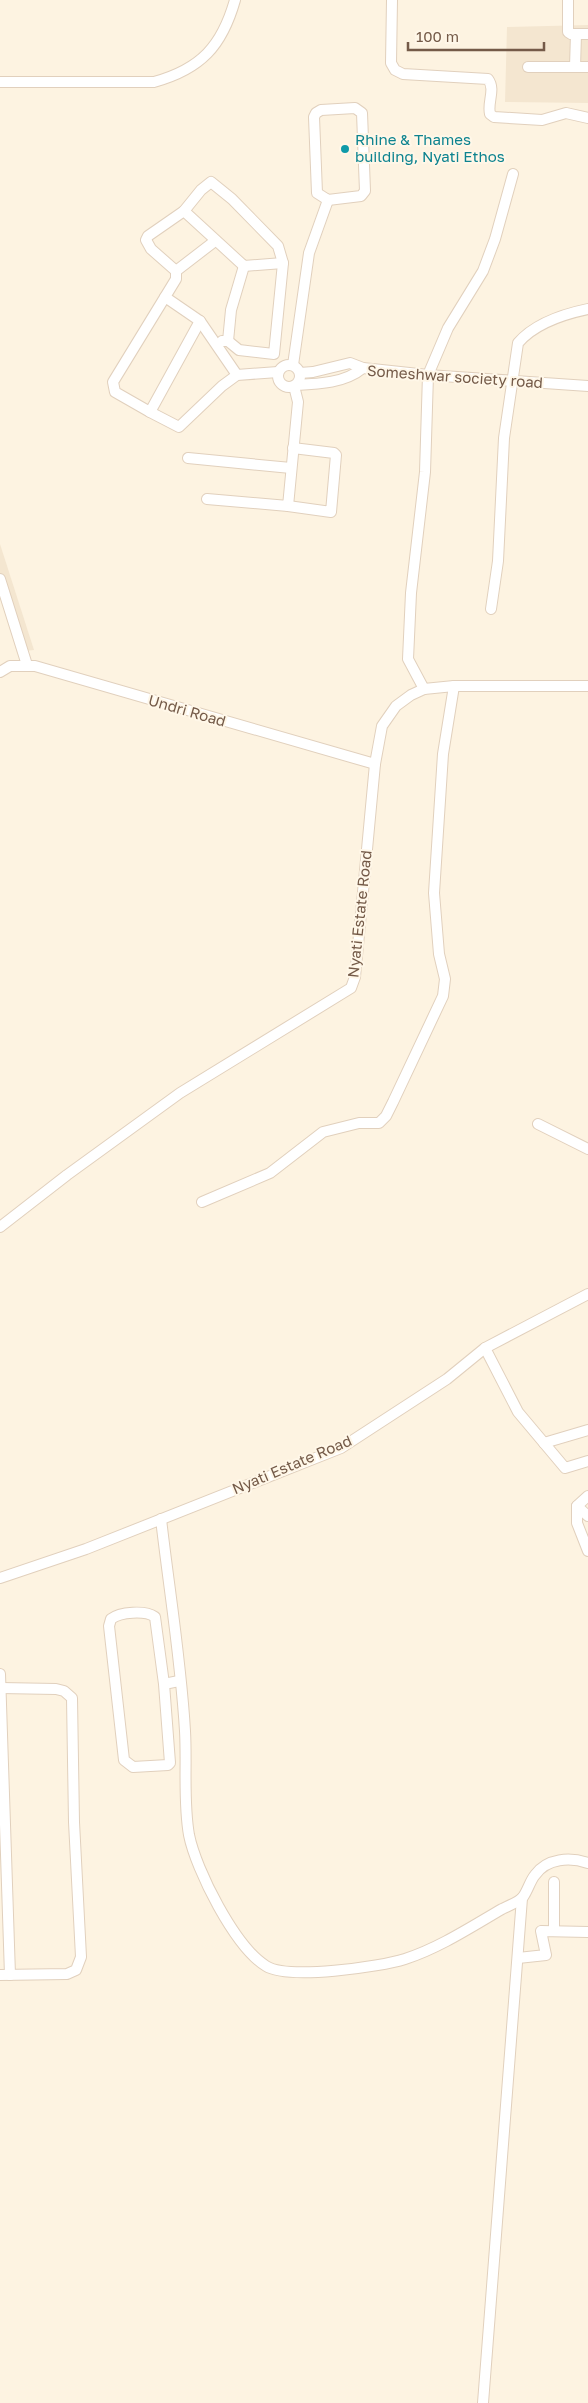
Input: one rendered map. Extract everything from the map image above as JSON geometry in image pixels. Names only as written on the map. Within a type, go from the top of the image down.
[{"type":"street","points":[[0,82],[154,82],[166,78],[182,72],[211,50],[227,27],[235,0]]},
{"type":"street","points":[[392,0],[391,63],[395,70],[403,74],[488,79],[492,88],[488,108],[490,114],[494,117],[542,120],[566,113],[588,118]]},
{"type":"street","points":[[568,0],[568,32],[588,34]]},
{"type":"street","points":[[575,67],[576,34]]},
{"type":"street","points":[[528,67],[588,67]]},
{"type":"street","points":[[359,109],[363,122],[366,191],[360,196],[328,200],[317,193],[314,117],[316,112],[321,110],[359,109]]},
{"type":"street","points":[[424,689],[408,659],[411,593],[425,472],[428,375],[448,328],[483,271],[495,239],[513,174]]},
{"type":"street","points":[[213,340],[228,341],[239,350],[274,354],[284,263],[274,242],[232,199],[211,182],[184,211],[148,236],[146,240],[151,249],[176,271],[176,279],[114,382],[115,392],[179,427],[222,386],[237,375],[278,372]]},
{"type":"street","points":[[288,506],[298,402],[295,386],[309,253],[328,200]]},
{"type":"street","points":[[184,211],[244,266],[284,263]]},
{"type":"street","points":[[176,271],[215,241]]},
{"type":"street","points":[[228,341],[231,310],[244,266]]},
{"type":"street","points":[[165,297],[200,321],[237,375]]},
{"type":"street","points":[[491,609],[498,561],[504,438],[514,381],[518,343],[525,335],[544,323],[588,309]]},
{"type":"street","points":[[150,412],[200,321]]},
{"type":"street","points":[[295,386],[283,386],[278,380],[278,372],[283,366],[314,372],[350,363],[363,368]]},
{"type":"street","name":"Someshwar society road","points":[[295,386],[318,384],[353,376],[363,368],[428,375],[588,386]]},
{"type":"street","points":[[207,498],[331,512],[336,455],[334,452],[293,448]]},
{"type":"street","points":[[188,458],[291,468]]},
{"type":"street","points":[[0,579],[27,665]]},
{"type":"street","name":"Undri Road","points":[[0,672],[10,666],[27,665],[375,764]]},
{"type":"street","points":[[202,1202],[270,1173],[323,1132],[352,1124],[379,1123],[386,1116],[393,1102],[443,996],[445,979],[439,954],[434,893],[442,754],[454,686]]},
{"type":"street","name":"Nyati Estate Road","points":[[0,1227],[67,1174],[180,1093],[351,988],[355,977],[375,764],[382,726],[396,706],[411,695],[424,689],[454,686],[588,686]]},
{"type":"street","points":[[538,1124],[588,1149]]},
{"type":"street","name":"Nyati Estate Road","points":[[0,1578],[86,1549],[341,1448],[446,1379],[485,1348],[588,1294]]},
{"type":"street","points":[[485,1348],[518,1412],[565,1468],[588,1461]]},
{"type":"street","points":[[544,1443],[588,1430]]},
{"type":"street","points":[[588,1496],[577,1506],[577,1523],[588,1550]]},
{"type":"street","points":[[577,1506],[588,1516]]},
{"type":"street","points":[[161,1519],[185,1729],[186,1808],[190,1836],[198,1862],[237,1937],[266,1967],[300,1973],[352,1968],[405,1959],[456,1936],[522,1898]]},
{"type":"street","points":[[143,1613],[150,1613],[155,1617],[164,1684],[170,1763],[168,1765],[132,1767],[124,1760],[109,1626],[111,1619],[115,1616],[143,1613]]},
{"type":"street","points":[[0,1674],[5,1975],[67,1974],[76,1970],[81,1961],[74,1822],[74,1705],[72,1698],[64,1690],[1,1688]]},
{"type":"street","points":[[164,1684],[179,1681]]},
{"type":"street","points":[[483,2403],[522,1898],[535,1874],[545,1865],[562,1860],[578,1860],[588,1863]]},
{"type":"street","points":[[554,1882],[554,1931]]},
{"type":"street","points":[[518,1958],[546,1955],[541,1931],[588,1932]]},
{"type":"shaded area","points":[[588,25],[588,103],[505,102],[507,27]]},
{"type":"shaded area","points":[[0,544],[34,650],[17,652],[0,597]]},
{"type":"place","name":"Rhine & Thames building, Nyati Ethos","points":[[345,149]]}]
